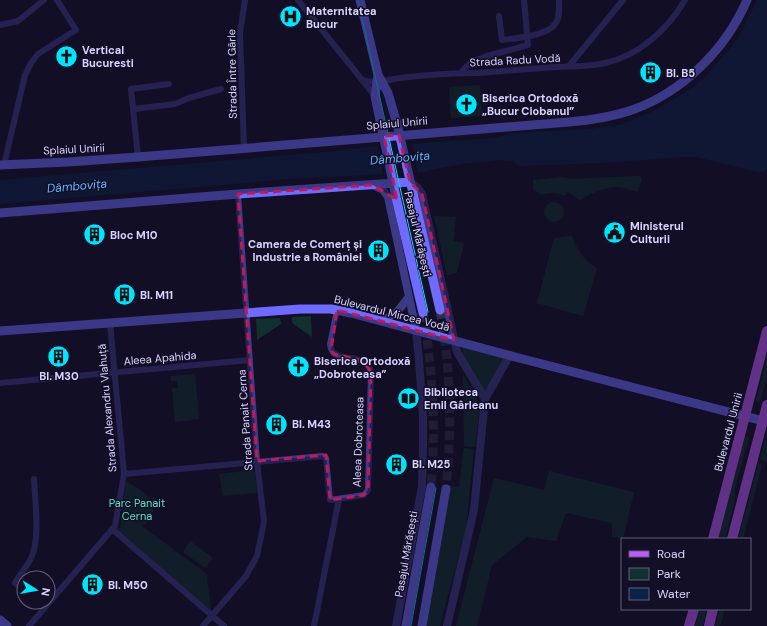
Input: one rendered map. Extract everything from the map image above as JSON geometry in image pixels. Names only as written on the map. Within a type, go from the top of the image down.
[{"type":"main road","points":[[360,0],[379,79]]},
{"type":"main road","name":"Splaiul Unirii","points":[[2,165],[68,162],[244,148],[400,139],[580,121],[612,115],[638,108],[669,92],[702,65],[729,33],[746,0]]},
{"type":"main road","name":"Pasajul Mărășești","points":[[379,79],[376,96],[384,140],[423,313]]},
{"type":"main road","name":"Pasajul Mărășești","points":[[379,79],[388,93],[440,310]]},
{"type":"main road","points":[[0,213],[373,185],[393,179],[409,178]]},
{"type":"main road","name":"Bulevardul Mircea Vodă","points":[[0,331],[246,313],[312,309],[337,310],[765,421]]},
{"type":"main road","name":"Bulevardul Unirii","points":[[712,538],[767,331]]},
{"type":"main road","points":[[732,538],[765,421],[767,405]]},
{"type":"main road","name":"Pasajul Mărășești","points":[[406,626],[431,487]]},
{"type":"main road","points":[[422,626],[446,489]]},
{"type":"main road","points":[[690,626],[694,610]]},
{"type":"main road","points":[[709,626],[713,610]]},
{"type":"main road","points":[[0,620],[7,626]]},
{"type":"street","points":[[0,24],[18,22],[44,0]]},
{"type":"street","points":[[2,165],[25,75],[30,63],[38,54],[76,30],[57,0]]},
{"type":"street","name":"Strada Între Gârle","points":[[244,148],[240,33],[245,0]]},
{"type":"street","points":[[298,0],[376,96]]},
{"type":"street","points":[[460,73],[471,62],[528,45],[524,0]]},
{"type":"street","points":[[499,16],[502,40],[527,36],[548,30],[556,24],[559,11],[559,0]]},
{"type":"street","name":"Strada Radu Vodă","points":[[363,80],[371,82],[379,79],[569,66],[623,0]]},
{"type":"street","points":[[569,66],[604,64],[634,52],[666,26],[677,13],[685,0]]},
{"type":"street","points":[[138,157],[131,89],[169,84]]},
{"type":"street","points":[[133,109],[175,104],[189,98],[221,89]]},
{"type":"street","points":[[409,178],[422,194],[457,352],[485,399]]},
{"type":"street","points":[[388,197],[393,179]]},
{"type":"street","points":[[373,185],[383,190],[388,197],[408,298],[416,330],[422,398],[424,446],[422,487],[396,626]]},
{"type":"street","name":"Strada Panait Cerna","points":[[203,626],[246,576],[257,556],[264,522],[257,461],[238,194]]},
{"type":"street","points":[[382,321],[398,312],[408,298]]},
{"type":"street","name":"Aleea Dobroteasa","points":[[337,310],[330,344],[331,350],[336,354],[364,361],[368,365],[371,372],[368,490],[364,495],[339,499]]},
{"type":"street","name":"Strada Alexandru Vlahuță","points":[[56,593],[115,526],[124,474],[110,323]]},
{"type":"street","points":[[447,626],[474,510],[485,399],[510,356]]},
{"type":"street","name":"Aleea Apahida","points":[[0,383],[250,360]]},
{"type":"street","points":[[124,474],[325,456],[330,500],[339,499],[314,626]]},
{"type":"street","points":[[24,570],[34,549],[36,536],[34,479]]},
{"type":"street","points":[[112,529],[224,626]]},
{"type":"street","name":"Strada Alexandru Vlahuță","points":[[29,626],[42,610]]},
{"type":"highlighted area","points":[[399,135],[410,182],[422,194],[454,340],[337,310],[331,350],[334,354],[364,361],[371,372],[368,490],[364,495],[330,500],[326,455],[257,461],[238,194],[373,185],[397,200],[384,136]]},
{"type":"green space","points":[[480,85],[482,116],[451,118],[449,87]]},
{"type":"green space","points":[[640,176],[642,179],[638,192],[615,187],[604,189],[580,200],[568,192],[565,196],[554,193],[542,195],[533,189],[533,180],[563,177],[571,179]]},
{"type":"green space","points":[[554,202],[561,205],[564,212],[561,219],[554,222],[547,219],[544,212],[547,205]]},
{"type":"green space","points":[[434,216],[456,217],[453,241],[464,243],[457,273],[447,275]]},
{"type":"green space","points":[[572,236],[582,255],[588,262],[597,268],[583,316],[537,303],[554,238]]},
{"type":"green space","points":[[311,316],[312,337],[292,323],[292,317]]},
{"type":"green space","points":[[280,318],[281,324],[257,340],[256,319]]},
{"type":"green space","points":[[463,346],[505,358],[485,393],[462,356]]},
{"type":"green space","points":[[767,358],[767,377],[760,402],[756,401]]},
{"type":"green space","points":[[195,374],[199,419],[175,422],[172,388],[178,388],[177,381],[171,381],[171,376]]},
{"type":"green space","points":[[463,374],[480,405],[475,447],[464,446]]},
{"type":"green space","points":[[747,435],[749,439],[735,488],[735,500],[725,538],[718,538],[744,439]]},
{"type":"green space","points":[[765,440],[767,441],[767,462],[760,459]]},
{"type":"green space","points":[[464,448],[474,449],[466,528],[440,626],[425,626],[451,486],[459,487]]},
{"type":"green space","points":[[758,464],[762,465],[743,538],[738,538]]},
{"type":"green space","points":[[255,470],[257,493],[223,496],[219,474]]},
{"type":"green space","points":[[549,471],[634,492],[623,538],[612,537],[612,523],[566,513],[556,541],[527,537],[492,565],[477,626],[456,626],[494,478],[544,490]]},
{"type":"green space","name":"Parc Panait Cerna","points":[[126,481],[146,494],[152,504],[152,514],[148,521],[142,526],[208,575],[207,578],[212,616],[112,529],[120,528]]},
{"type":"green space","points":[[190,541],[213,558],[205,568],[183,552]]},
{"type":"green space","points":[[700,610],[707,610],[703,626],[695,626]]},
{"type":"green space","points":[[720,610],[725,610],[720,626],[715,626]]},
{"type":"water","name":"Dâmbovița","points":[[757,0],[767,0],[767,168],[765,171],[758,172],[696,157],[602,163],[518,166],[514,161],[499,160],[462,164],[420,172],[290,179],[0,204],[0,180],[325,152],[378,146],[495,138],[513,133],[590,129],[620,125],[652,112],[692,88],[707,75],[738,39]]},
{"type":"pier","points":[[412,142],[418,174],[383,175],[377,144]]},
{"type":"tunnel","points":[[440,310],[446,354],[450,422],[446,489]]},
{"type":"tunnel","points":[[423,313],[433,400],[433,465],[431,487]]},
{"type":"tram line","points":[[358,0],[428,312]]},
{"type":"tram line","points":[[411,626],[436,488]]},
{"type":"place","name":"Maternitatea Bucur","points":[[291,17]]},
{"type":"place","name":"Vertical Bucuresti","points":[[66,56]]},
{"type":"place","name":"Bl. B5","points":[[650,73]]},
{"type":"place","name":"Biserica Ortodoxă „Bucur Ciobanul”","points":[[467,104]]},
{"type":"place","name":"Ministerul Culturii","points":[[615,232]]},
{"type":"place","name":"Bloc M10","points":[[95,235]]},
{"type":"place","name":"Camera de Comerț și Industrie a României","points":[[378,250]]},
{"type":"place","name":"Bl. M11","points":[[125,295]]},
{"type":"place","name":"Bl. M30","points":[[59,356]]},
{"type":"place","name":"Biserica Ortodoxă „Dobroteasa”","points":[[298,367]]},
{"type":"place","name":"Biblioteca Emil Gârleanu","points":[[408,398]]},
{"type":"place","name":"Bl. M43","points":[[276,424]]},
{"type":"place","name":"Bl. M25","points":[[397,464]]},
{"type":"place","name":"Bl. M50","points":[[93,585]]}]
